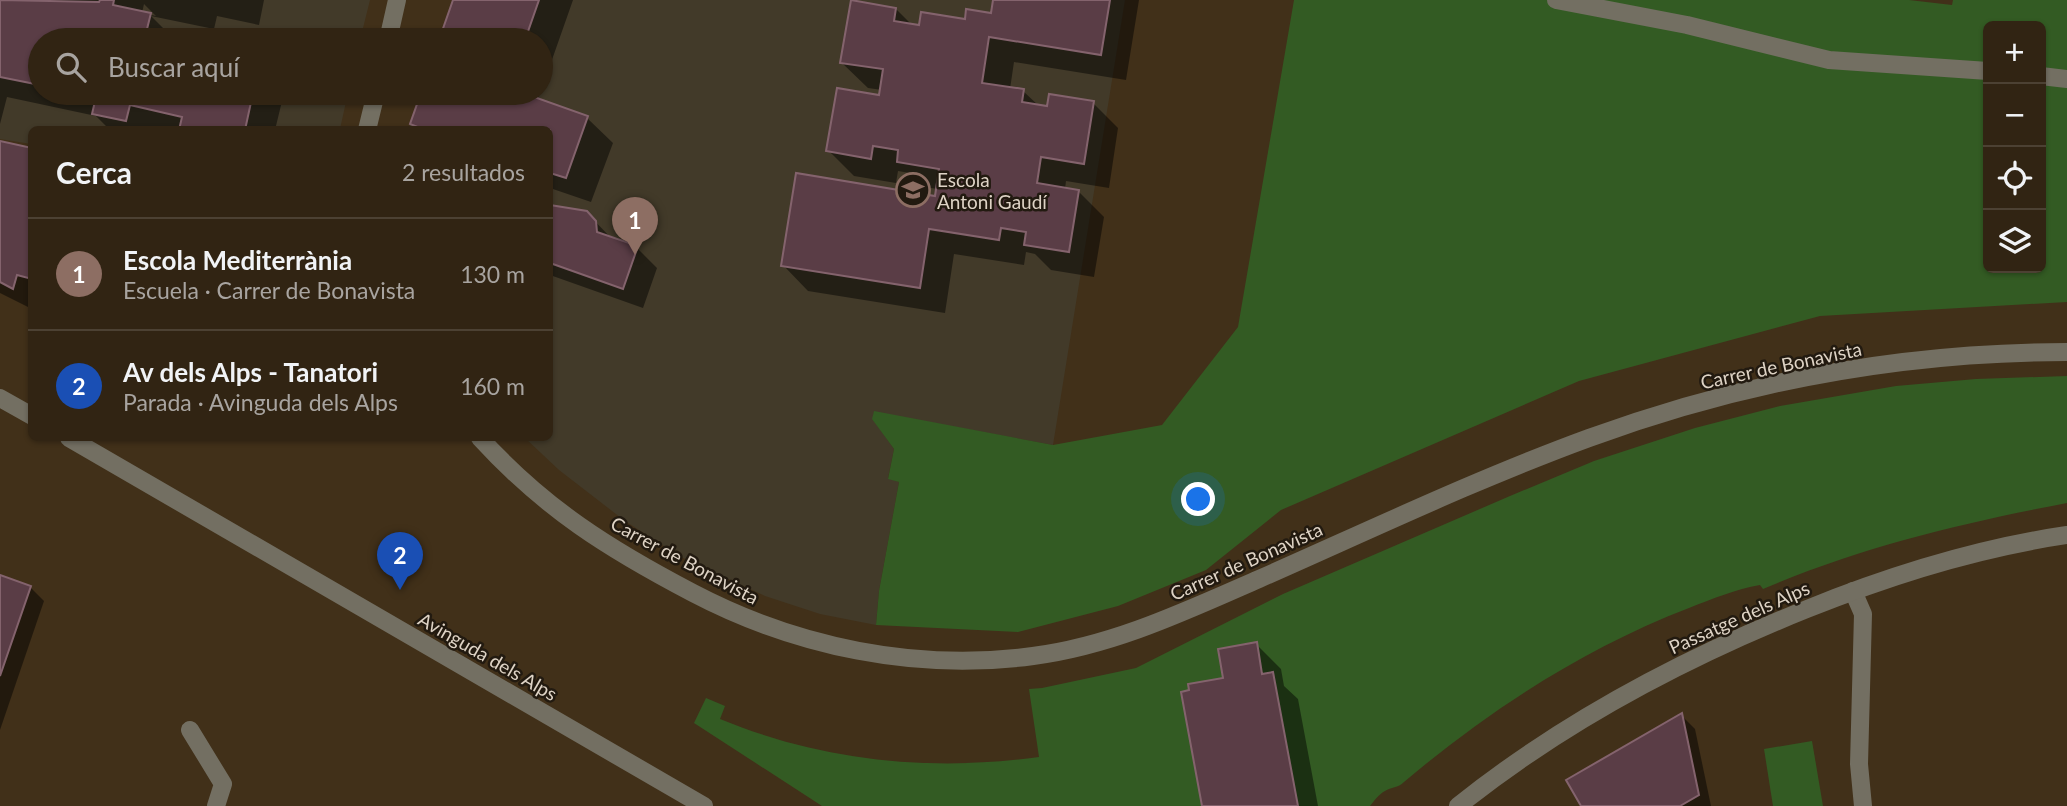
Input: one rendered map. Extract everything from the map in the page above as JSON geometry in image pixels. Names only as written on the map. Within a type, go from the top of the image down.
[{"type":"street","points":[[391,28],[397,0]]},
{"type":"street","points":[[1556,0],[1687,25],[1829,60],[1983,71]]},
{"type":"street","points":[[2046,77],[2067,79]]},
{"type":"street","points":[[368,126],[373,105]]},
{"type":"street","name":"Carrer de Bonavista","points":[[484,441],[534,492],[578,527],[637,564],[724,609],[795,636],[861,651],[922,660],[976,661],[1034,656],[1098,642],[1164,620],[1588,438],[1701,403],[1815,375],[1868,367],[1948,357],[2067,352]]},
{"type":"street","points":[[0,398],[28,414]]},
{"type":"street","name":"Avinguda dels Alps","points":[[74,441],[704,806]]},
{"type":"street","name":"Passatge dels Alps","points":[[1458,806],[1513,764],[1615,699],[1713,649],[1853,591],[1990,549],[2067,536]]},
{"type":"street","points":[[1853,591],[1863,614],[1859,764],[1863,806]]},
{"type":"street","points":[[190,730],[223,783],[216,806]]},
{"type":"shaded area","points":[[0,0],[370,0],[363,28],[28,28],[28,105],[345,105],[341,126],[28,126],[28,144],[0,139]]},
{"type":"shaded area","points":[[453,0],[1125,0],[1053,445],[874,412],[873,419],[894,449],[888,478],[899,482],[879,591],[876,625],[820,614],[765,596],[681,557],[625,521],[559,470],[528,441],[553,441],[553,126],[409,126],[417,105],[553,105],[553,28],[443,28]]},
{"type":"green space","points":[[1294,0],[1909,0],[1952,5],[1953,0],[2067,0],[2067,302],[1820,316],[1579,381],[1281,510],[1206,570],[1118,606],[1018,632],[876,625],[879,591],[899,482],[888,479],[894,449],[872,419],[874,411],[1053,445],[1162,425],[1238,327]]},
{"type":"green space","points":[[2067,376],[2067,503],[1912,538],[1837,561],[1763,589],[1760,585],[1742,589],[1650,624],[1539,683],[1436,755],[1402,784],[1383,792],[1370,806],[822,806],[694,723],[706,698],[725,706],[720,719],[798,745],[837,753],[917,763],[1039,757],[1029,689],[1136,668],[1283,594],[1594,461],[1695,428],[1780,406],[1896,386],[1976,379]]},
{"type":"green space","points":[[1812,741],[1823,806],[1773,806],[1764,749]]},
{"type":"building","points":[[0,0],[114,0],[113,5],[151,13],[147,28],[28,28],[28,83],[0,77]]},
{"type":"building","points":[[453,0],[539,0],[529,28],[443,28]]},
{"type":"building","points":[[851,0],[896,8],[894,21],[919,25],[921,12],[965,19],[966,9],[991,13],[993,0],[1110,0],[1101,55],[989,37],[982,83],[1024,89],[1022,102],[1047,106],[1049,94],[1094,101],[1084,164],[1041,157],[1037,183],[1079,190],[1069,252],[1024,245],[1026,232],[1001,228],[999,240],[929,229],[920,288],[781,266],[796,173],[935,196],[939,169],[897,162],[898,150],[873,146],[871,159],[826,151],[837,88],[879,95],[883,69],[840,63]]},
{"type":"building","points":[[553,104],[588,116],[566,178],[553,174],[553,126],[410,124],[417,105]]},
{"type":"building","points":[[94,105],[130,105],[126,121],[92,114]]},
{"type":"building","points":[[130,105],[250,105],[246,126],[180,126],[182,117]]},
{"type":"building","points":[[0,141],[28,147],[28,278],[17,275],[13,289],[0,282]]},
{"type":"building","points":[[553,205],[587,211],[596,221],[597,232],[638,246],[623,289],[553,264]]},
{"type":"building","points":[[0,575],[31,586],[0,676]]},
{"type":"building","points":[[1257,642],[1262,674],[1273,672],[1298,806],[1202,806],[1181,692],[1189,690],[1188,684],[1223,678],[1218,649]]},
{"type":"building","points":[[1682,713],[1699,795],[1680,806],[1581,806],[1566,780]]},
{"type":"place","name":"Escola Antoni Gaudí","points":[[913,190]]},
{"type":"place","name":"Escola Mediterrània","points":[[635,255]]},
{"type":"place","name":"Av dels Alps - Tanatori","points":[[400,590]]}]
